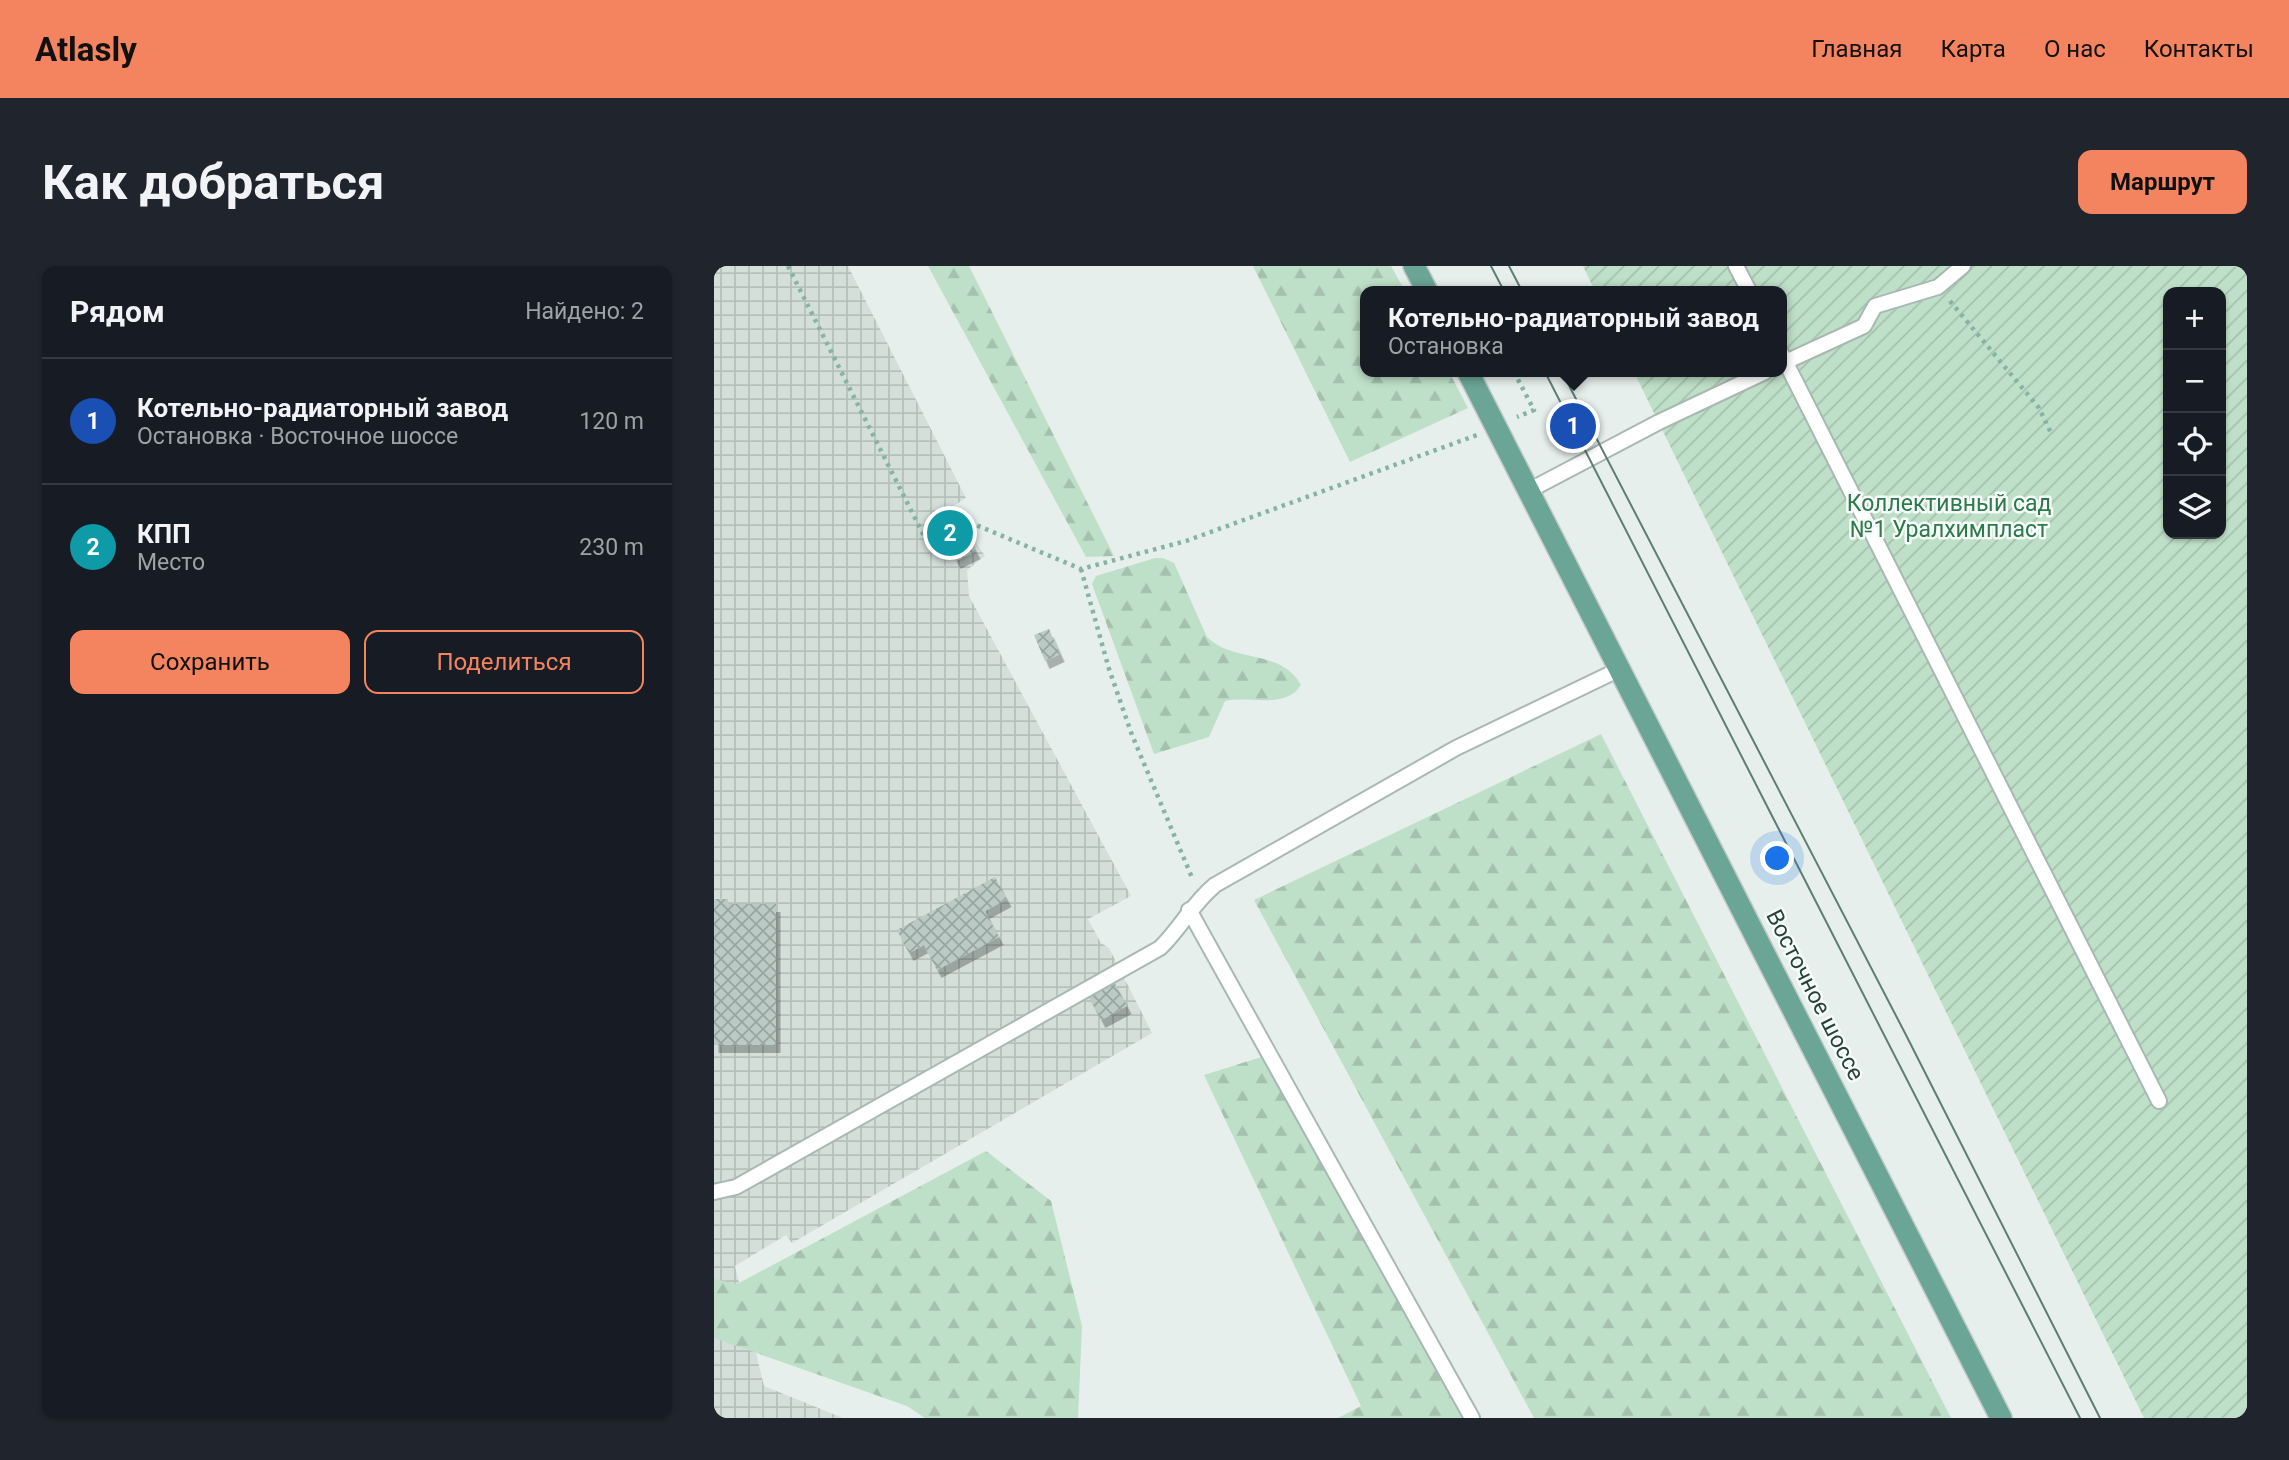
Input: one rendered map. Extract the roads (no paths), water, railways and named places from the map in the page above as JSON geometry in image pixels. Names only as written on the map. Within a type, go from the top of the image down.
[{"type":"main road","points":[[1414,266],[1424,286]]},
{"type":"main road","name":"Восточное шоссе","points":[[1471,377],[2001,1418]]},
{"type":"lane","points":[[1736,266],[1746,286]]},
{"type":"lane","points":[[1787,358],[1864,326],[1875,306],[1938,287],[1963,266]]},
{"type":"lane","points":[[1787,368],[2160,1101]]},
{"type":"lane","points":[[1528,491],[1659,422],[1754,377]]},
{"type":"lane","points":[[714,1192],[736,1187],[1160,948],[1169,940],[1200,897],[1214,886],[1456,748],[1620,669]]},
{"type":"lane","points":[[1189,910],[1472,1418]]},
{"type":"tram line","points":[[1491,266],[1501,286]]},
{"type":"tram line","points":[[1509,266],[1519,286]]},
{"type":"tram line","points":[[1548,377],[2080,1418]]},
{"type":"tram line","points":[[1565,377],[1906,1035],[2100,1418]]},
{"type":"place","name":"Котельно-радиаторный завод","points":[[1573,426]]},
{"type":"place","name":"КПП","points":[[950,533]]},
{"type":"park label","name":"Коллективный сад №1 Уралхимпласт","points":[[1949,516]]}]
